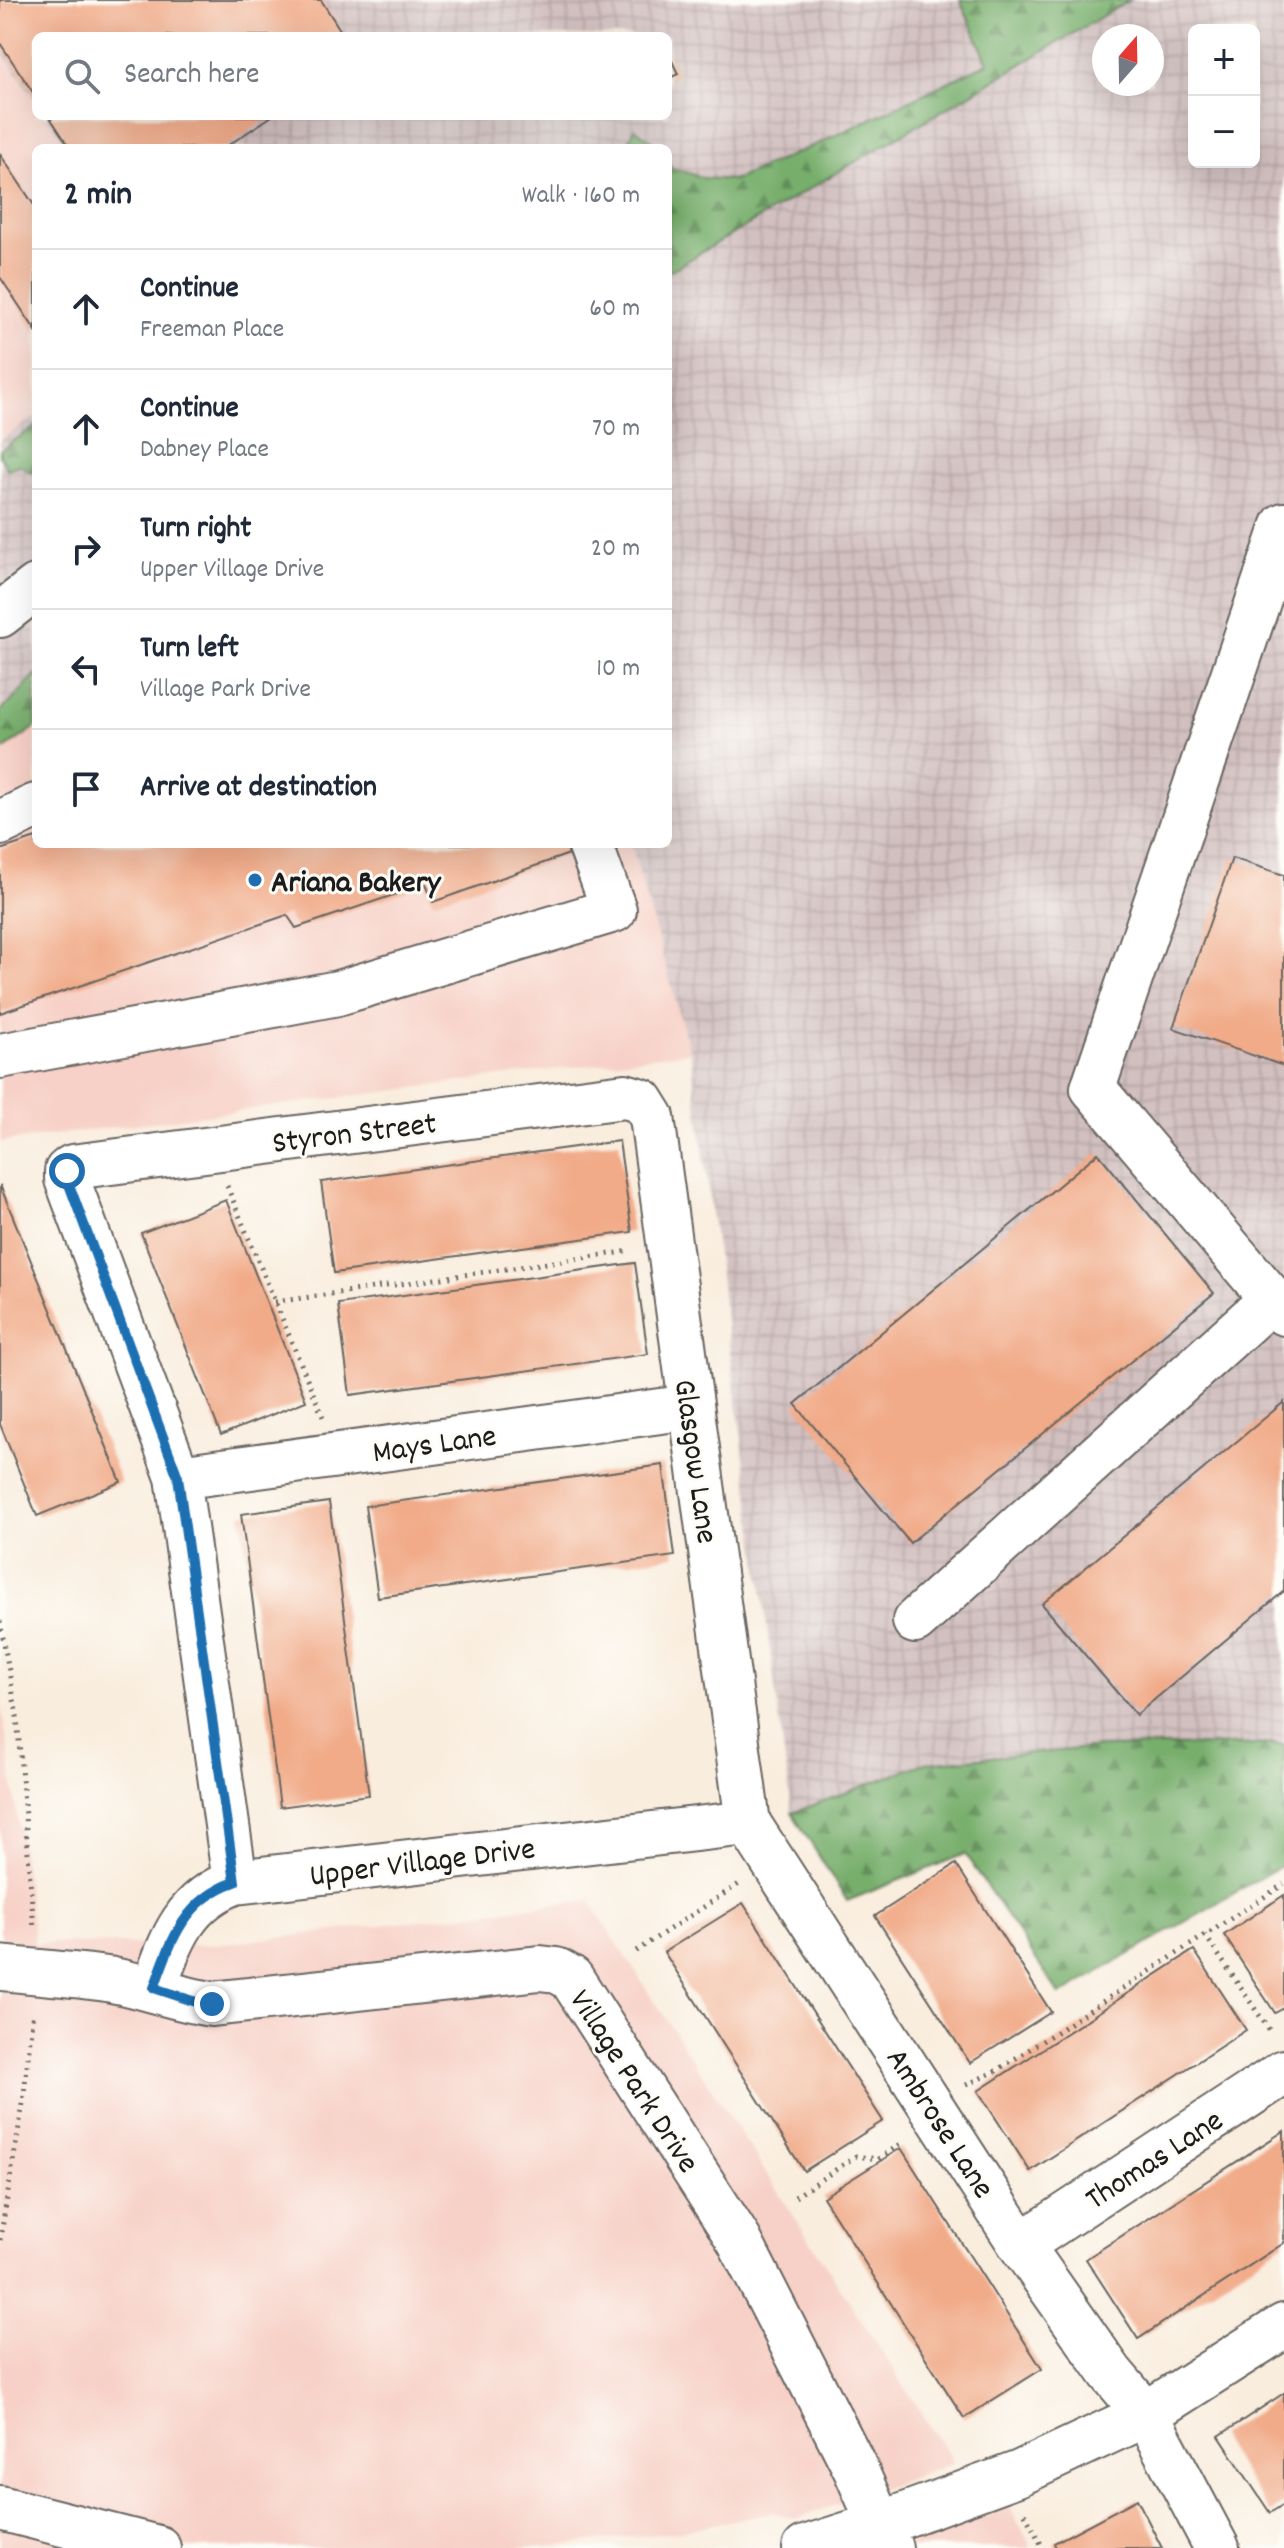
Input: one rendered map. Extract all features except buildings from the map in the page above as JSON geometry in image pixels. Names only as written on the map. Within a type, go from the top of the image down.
[{"type":"street","points":[[915,1621],[1278,1306],[1093,1088],[1284,525]]},
{"type":"street","points":[[0,615],[32,590]]},
{"type":"street","points":[[0,823],[32,808]]},
{"type":"street","points":[[0,1056],[338,993],[614,910],[591,848]]},
{"type":"street","name":"Styron Street","points":[[178,1477],[67,1179],[67,1171],[72,1167],[625,1096],[642,1101]]},
{"type":"street","name":"Glasgow Lane","points":[[642,1101],[652,1117],[748,1823]]},
{"type":"street","name":"Mays Lane","points":[[178,1477],[690,1407]]},
{"type":"street","points":[[178,1477],[235,1882]]},
{"type":"street","name":"Upper Village Drive","points":[[154,1988],[166,1954],[193,1907],[218,1888],[235,1882],[748,1823]]},
{"type":"street","name":"Ambrose Lane","points":[[748,1823],[1021,2245],[1111,2373],[1146,2414],[1217,2548]]},
{"type":"street","name":"Village Park Drive","points":[[0,1968],[105,1979],[212,2004],[540,1968],[556,1970],[571,1978],[739,2240],[855,2468],[885,2536]]},
{"type":"street","name":"Thomas Lane","points":[[1021,2245],[1278,2053]]},
{"type":"street","points":[[805,2548],[885,2536],[1146,2414],[1284,2326]]},
{"type":"street","points":[[0,2508],[158,2548]]},
{"type":"path","points":[[212,1149],[339,1455]]},
{"type":"path","points":[[275,1302],[632,1251]]},
{"type":"path","points":[[0,1621],[17,1716],[35,1941]]},
{"type":"path","points":[[636,1951],[742,1882]]},
{"type":"path","points":[[958,2088],[996,2071],[1284,1884]]},
{"type":"path","points":[[1205,1935],[1278,2053]]},
{"type":"path","points":[[0,2240],[23,2103],[35,1998]]},
{"type":"path","points":[[795,2197],[856,2156],[878,2159],[911,2137]]},
{"type":"shaded area","points":[[0,0],[1284,0],[1284,1864],[1060,1995],[965,1854],[847,1901],[792,1813],[690,1052],[632,848],[672,848],[672,144],[65,144],[49,120],[672,120],[672,32],[32,32],[32,96],[0,49]]},
{"type":"shaded area","points":[[0,49],[32,96],[32,120],[49,120],[65,144],[32,144],[32,419],[0,440]]},
{"type":"shaded area","points":[[32,419],[32,730],[0,750],[0,440]]},
{"type":"shaded area","points":[[32,730],[32,848],[632,848],[690,1052],[0,1142],[0,750]]},
{"type":"shaded area","points":[[0,1693],[35,1943],[216,1945],[589,1900],[954,2463],[796,2519],[772,2512],[676,2532],[564,2545],[499,2548],[0,2548]]},
{"type":"shaded area","points":[[1010,2508],[1032,2548],[898,2548],[925,2539]]},
{"type":"green space","points":[[960,0],[1130,0],[672,270],[672,168],[704,178],[734,180],[988,63]]},
{"type":"green space","points":[[635,128],[655,144],[628,144]]},
{"type":"green space","points":[[32,429],[32,472],[20,465],[7,469],[0,450]]},
{"type":"green space","points":[[32,678],[32,730],[0,752],[0,711]]},
{"type":"green space","points":[[1284,1744],[1284,1864],[1060,1995],[965,1854],[847,1901],[792,1813],[925,1763],[1101,1747]]},
{"type":"place","name":"Ariana Bakery","points":[[255,880]]},
{"type":"route","points":[[67,1171],[67,1179],[178,1477],[235,1882],[218,1888],[193,1907],[166,1954],[154,1988],[212,2004]]}]
